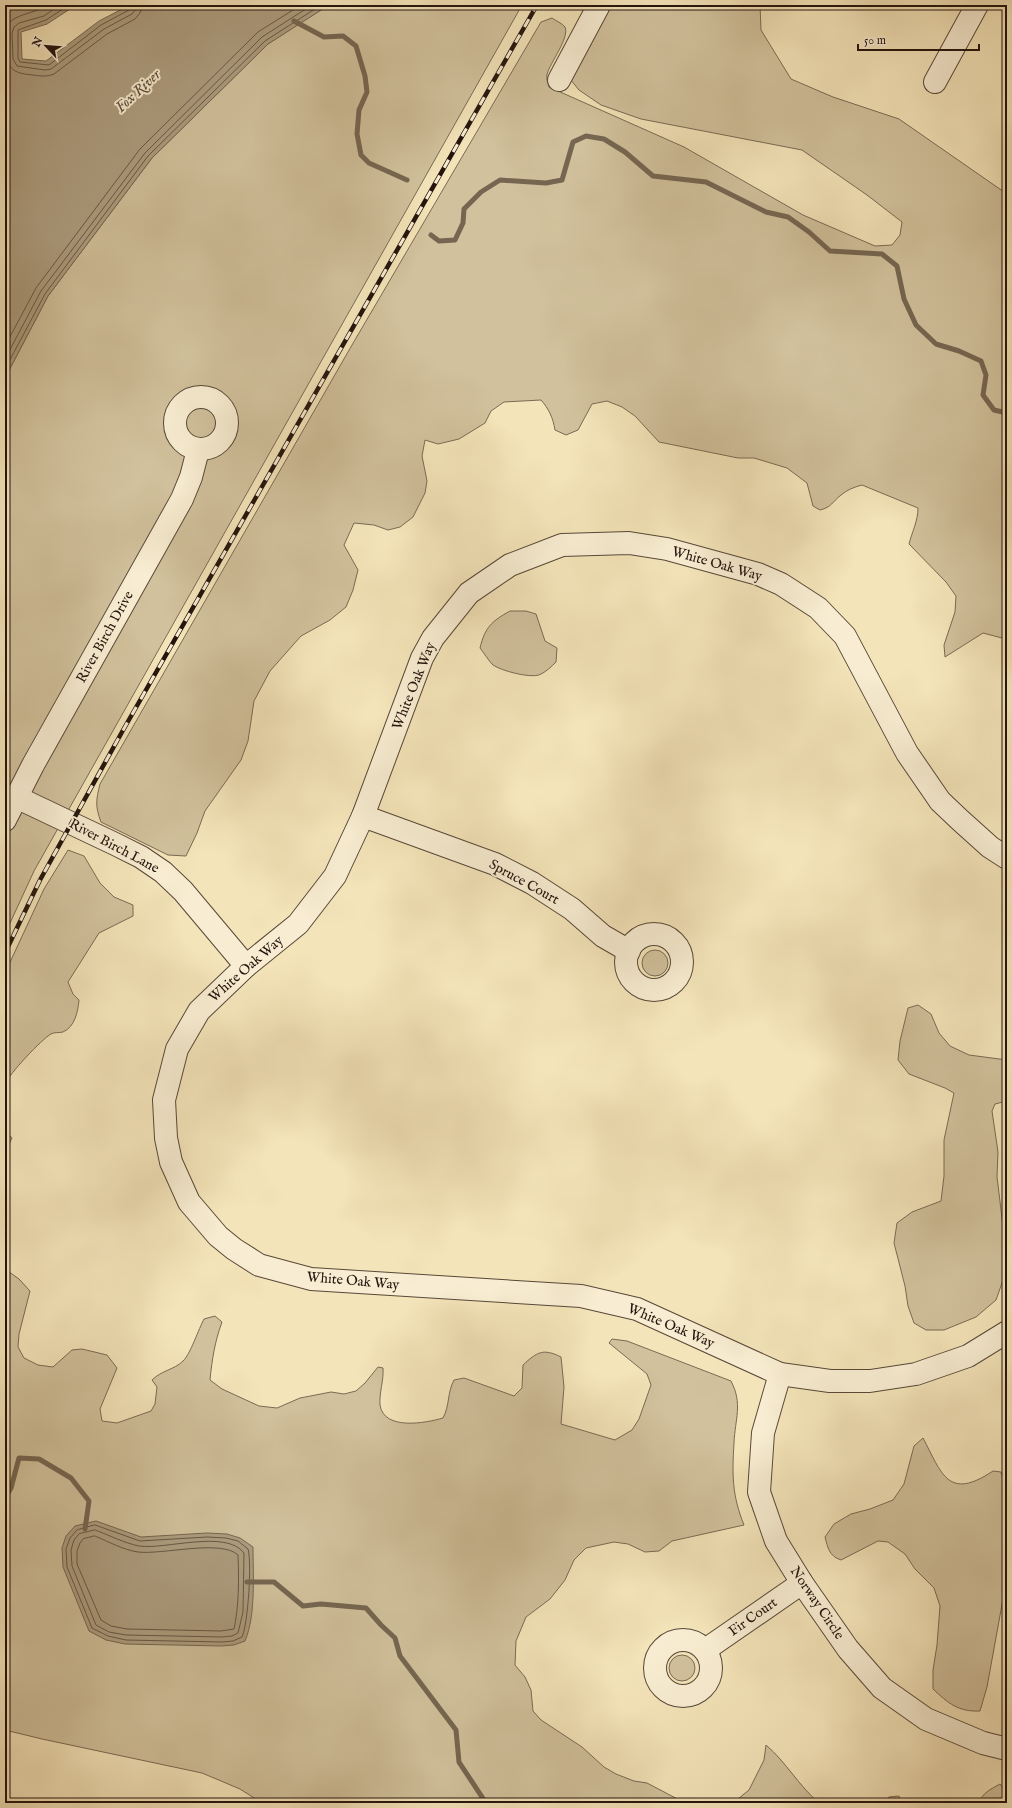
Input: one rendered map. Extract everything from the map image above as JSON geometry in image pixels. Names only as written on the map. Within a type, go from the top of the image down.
[{"type":"street","points":[[559,80],[599,5]]},
{"type":"street","points":[[935,82],[974,6]]},
{"type":"street","name":"River Birch Drive","points":[[5,820],[16,797],[182,499],[191,477],[198,450]]},
{"type":"street","name":"White Oak Way","points":[[1007,858],[990,847],[940,800],[907,753],[845,636],[818,608],[781,584],[758,574],[667,549],[629,543],[579,543],[562,545],[510,565],[469,593],[433,638],[422,658],[363,816],[335,876],[298,924],[246,966],[199,1011],[177,1049],[164,1100],[166,1138],[171,1162],[189,1202],[218,1236],[234,1249],[259,1265],[311,1279],[581,1296],[637,1308],[780,1374],[830,1381],[870,1381],[916,1374],[968,1356],[1007,1332]]},
{"type":"street","name":"River Birch Lane","points":[[16,797],[134,854],[163,872],[183,891],[246,966]]},
{"type":"street","name":"Spruce Court","points":[[363,816],[511,871],[572,908],[603,936],[629,951]]},
{"type":"street","name":"Norway Circle","points":[[780,1374],[763,1433],[758,1492],[776,1540],[802,1584],[848,1649],[882,1688],[926,1719],[983,1743],[1007,1749]]},
{"type":"street","name":"Fir Court","points":[[705,1650],[802,1584]]},
{"type":"shaded area","points":[[328,5],[522,5],[34,871],[5,934],[5,378],[48,296],[152,158],[268,44]]},
{"type":"shaded area","points":[[605,5],[760,5],[761,30],[791,79],[833,97],[899,119],[1007,194],[1007,644],[1002,638],[983,633],[945,657],[944,645],[955,612],[956,596],[946,582],[909,544],[916,522],[918,508],[862,485],[846,492],[830,506],[820,510],[813,506],[807,483],[787,468],[754,458],[738,458],[659,442],[635,416],[622,407],[607,401],[592,404],[578,430],[566,435],[555,430],[550,414],[541,400],[504,402],[491,411],[485,423],[459,439],[438,444],[425,440],[422,456],[427,481],[425,493],[413,517],[400,527],[388,530],[374,525],[354,523],[344,545],[358,570],[353,590],[346,607],[330,620],[301,636],[270,671],[254,701],[248,741],[241,760],[205,811],[186,856],[168,855],[101,822],[97,803],[100,784],[352,345],[541,22],[552,18],[561,23],[565,27],[566,31],[565,37],[547,74],[549,87],[684,147],[803,215],[875,246],[892,245],[900,235],[902,222],[867,195],[802,150],[641,119],[601,105],[579,90],[570,79]]},
{"type":"shaded area","points":[[510,611],[526,611],[536,614],[545,641],[557,648],[556,662],[539,675],[522,675],[497,667],[491,663],[480,648],[484,635],[490,625]]},
{"type":"shaded area","points":[[68,850],[84,856],[100,883],[114,897],[133,905],[133,916],[99,933],[68,982],[73,994],[79,1000],[77,1014],[73,1023],[67,1030],[52,1033],[47,1037],[19,1065],[5,1084],[5,973],[44,889]]},
{"type":"shaded area","points":[[655,950],[664,954],[668,963],[664,972],[655,976],[646,972],[642,963],[646,954]]},
{"type":"shaded area","points":[[918,1005],[931,1014],[939,1033],[950,1046],[969,1055],[1007,1060],[1007,1101],[995,1104],[992,1111],[998,1152],[997,1177],[1007,1269],[996,1300],[976,1317],[944,1330],[926,1330],[914,1323],[908,1306],[905,1286],[894,1243],[897,1223],[912,1212],[941,1201],[944,1176],[944,1140],[954,1093],[909,1074],[898,1060],[900,1041],[908,1008]]},
{"type":"shaded area","points":[[5,1130],[12,1138],[5,1152]]},
{"type":"shaded area","points":[[5,1269],[19,1279],[30,1291],[19,1334],[18,1347],[24,1358],[38,1365],[53,1367],[72,1350],[82,1349],[107,1355],[117,1368],[100,1409],[102,1421],[117,1423],[151,1411],[155,1404],[157,1387],[152,1380],[176,1366],[186,1358],[204,1319],[215,1316],[222,1322],[214,1350],[210,1380],[222,1389],[259,1406],[277,1408],[300,1398],[331,1392],[344,1394],[356,1391],[365,1383],[378,1367],[383,1368],[380,1405],[383,1413],[389,1419],[397,1422],[427,1422],[443,1418],[454,1380],[464,1378],[514,1396],[522,1388],[523,1365],[536,1354],[545,1352],[561,1357],[564,1387],[561,1424],[615,1440],[632,1430],[639,1419],[651,1385],[647,1374],[609,1343],[612,1339],[627,1341],[731,1381],[737,1397],[733,1475],[737,1504],[744,1525],[672,1541],[659,1551],[645,1552],[628,1544],[614,1542],[586,1548],[574,1560],[565,1580],[550,1599],[526,1617],[516,1641],[515,1665],[525,1677],[531,1690],[533,1711],[541,1720],[582,1747],[604,1767],[616,1774],[634,1781],[647,1783],[685,1803],[262,1803],[240,1789],[202,1773],[5,1730]]},
{"type":"shaded area","points":[[923,1438],[936,1463],[948,1479],[956,1483],[966,1484],[978,1480],[993,1471],[1001,1472],[1005,1486],[1007,1515],[1007,1577],[987,1687],[980,1711],[965,1710],[954,1706],[933,1689],[933,1670],[937,1645],[940,1606],[934,1588],[915,1569],[905,1554],[888,1542],[878,1541],[841,1560],[831,1554],[825,1537],[834,1524],[851,1514],[870,1509],[893,1500],[904,1484],[914,1446]]},
{"type":"shaded area","points":[[682,1655],[691,1659],[695,1668],[691,1677],[682,1681],[673,1677],[669,1668],[673,1659]]},
{"type":"shaded area","points":[[766,1745],[819,1803],[733,1803],[749,1790],[764,1760]]},
{"type":"shaded area","points":[[1000,1784],[1007,1793],[1007,1803],[979,1803],[985,1794]]},
{"type":"shaded area","points":[[899,1796],[902,1803],[882,1803],[889,1797]]},
{"type":"water","name":"Fox River","points":[[5,5],[76,5],[47,24],[21,32],[22,59],[46,61],[99,21],[130,5],[329,5],[268,44],[152,158],[48,296],[5,378]]},
{"type":"water","points":[[96,1521],[141,1537],[207,1533],[227,1534],[240,1538],[253,1547],[251,1619],[249,1631],[245,1641],[234,1645],[222,1646],[125,1644],[106,1640],[89,1631],[63,1567],[62,1548],[66,1536],[75,1526]]},
{"type":"waterway","points":[[294,21],[324,37],[343,36],[356,46],[365,76],[367,92],[359,110],[357,134],[361,155],[369,163],[407,180]]},
{"type":"waterway","points":[[431,235],[439,241],[455,240],[463,223],[464,209],[481,192],[500,180],[546,183],[562,180],[573,142],[586,136],[604,139],[625,152],[653,176],[706,182],[766,212],[788,217],[809,232],[830,251],[882,254],[897,266],[904,299],[916,325],[936,344],[959,351],[981,361],[986,375],[983,395],[994,410],[1007,413]]},
{"type":"waterway","points":[[5,1498],[11,1488],[19,1458],[39,1459],[71,1478],[89,1501],[85,1529]]},
{"type":"waterway","points":[[247,1582],[274,1582],[303,1606],[321,1604],[366,1608],[395,1638],[400,1656],[456,1730],[459,1762],[486,1803]]},
{"type":"railway","points":[[5,953],[40,880],[122,732],[537,5]]}]
